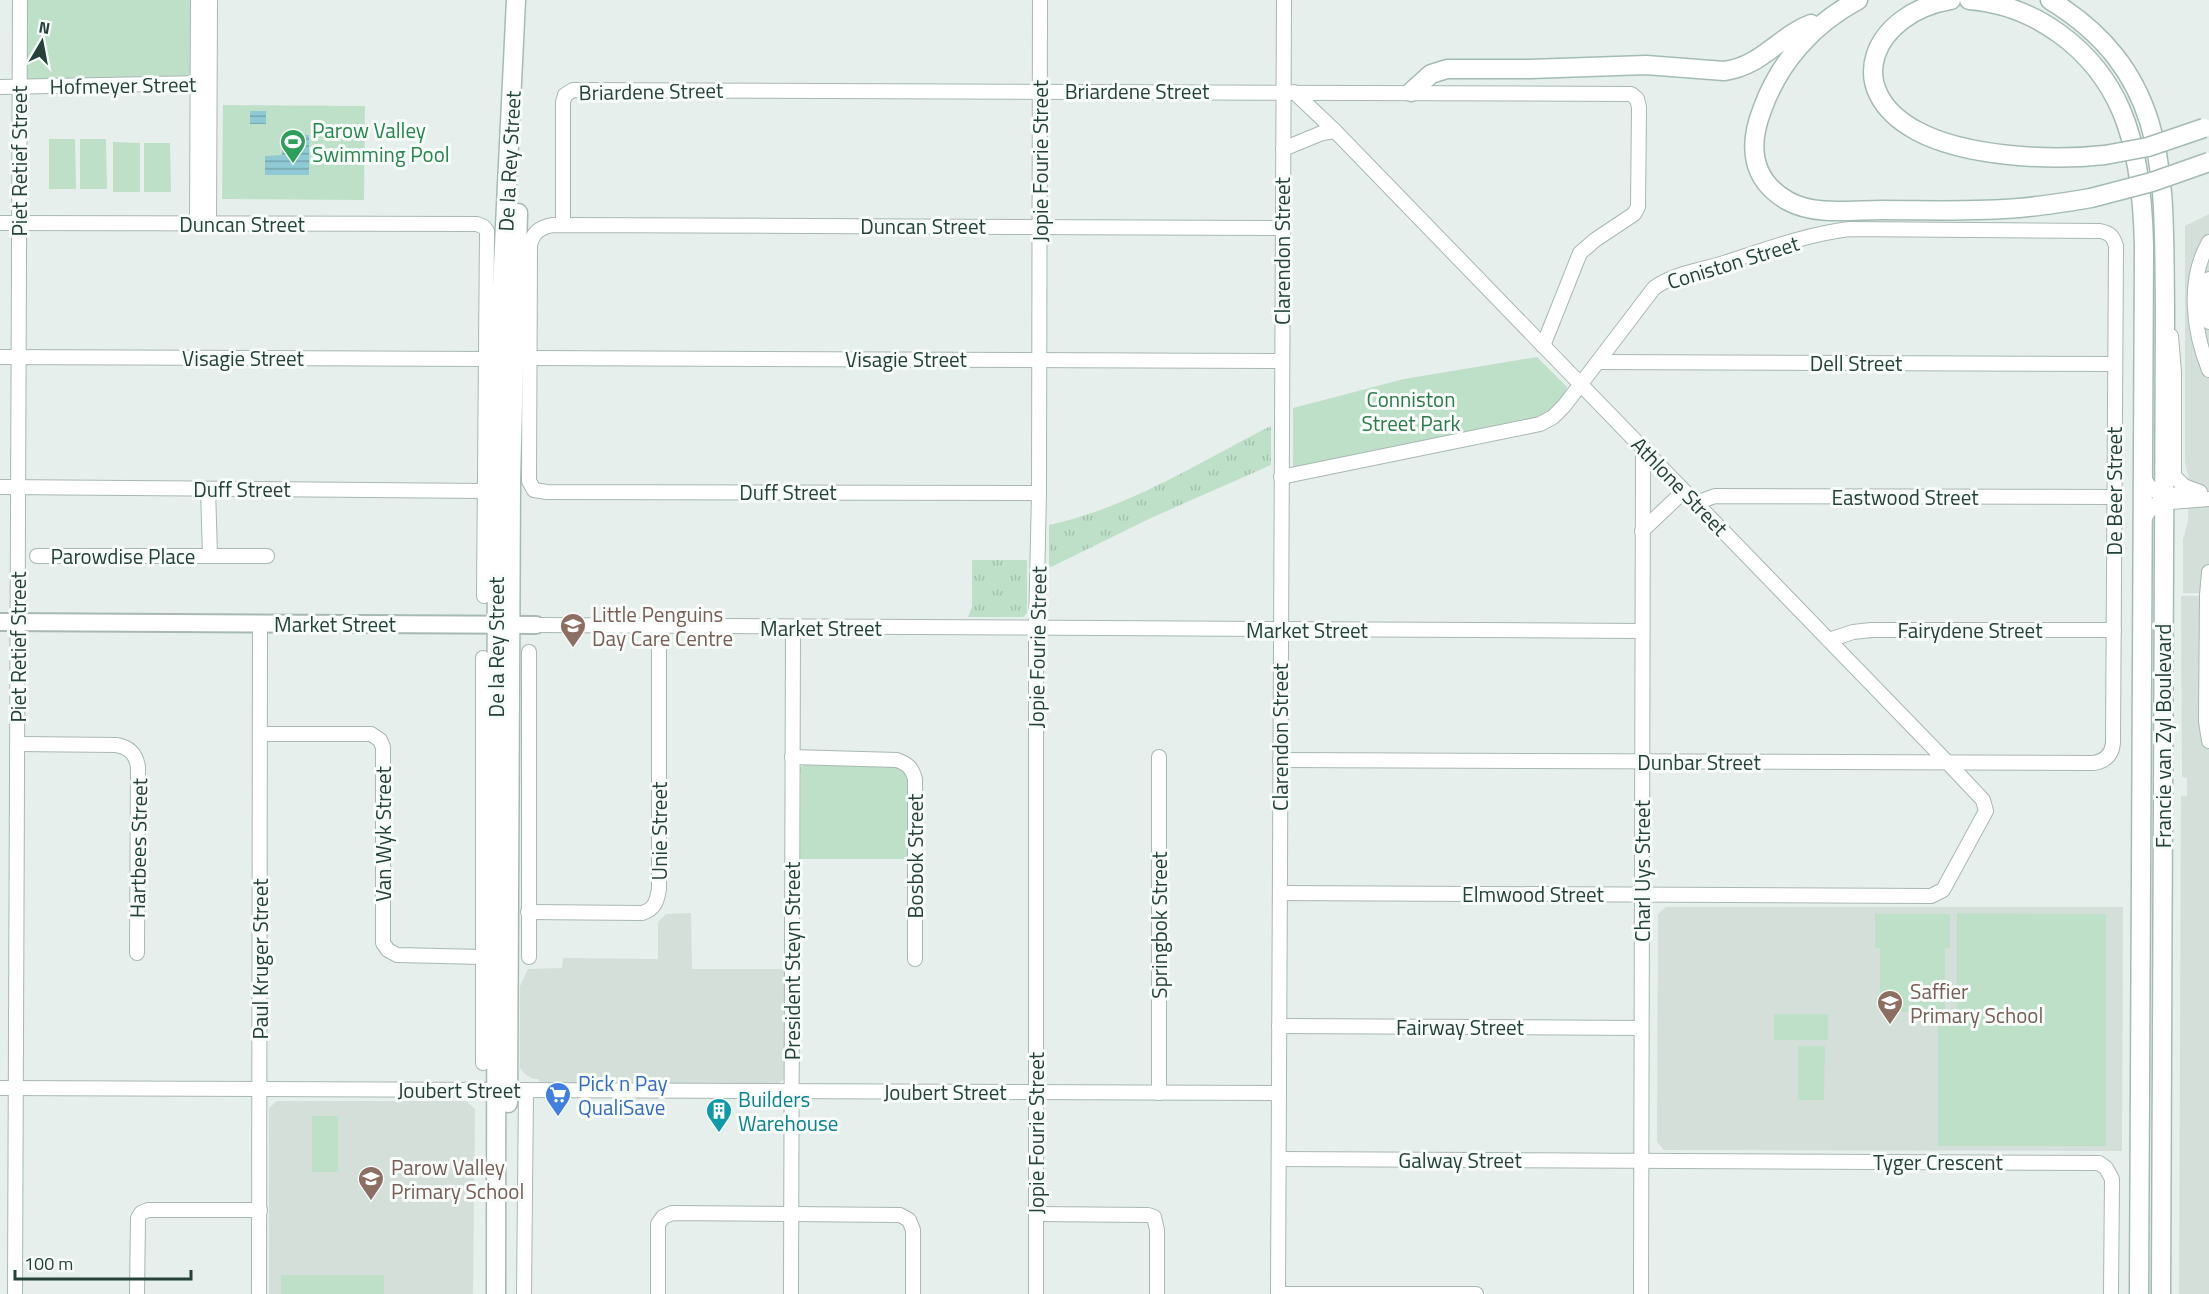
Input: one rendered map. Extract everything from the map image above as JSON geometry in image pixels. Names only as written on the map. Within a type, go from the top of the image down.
[{"type":"main road","name":"De la Rey Street","points":[[508,1294],[510,1090],[504,625],[497,390],[516,0]]},
{"type":"main road","name":"De la Rey Street","points":[[504,625],[527,0]]},
{"type":"main road","points":[[1858,0],[1812,31],[1778,76],[1763,106],[1754,134],[1755,162],[1761,175],[1772,189],[1788,201],[1825,210],[2018,208],[2091,198],[2152,182],[2209,162]]},
{"type":"main road","points":[[1951,0],[1930,5],[1900,20],[1881,41],[1875,57],[1874,76],[1882,101],[1905,124],[1935,140],[2022,156],[2071,159],[2148,147],[2207,127]]},
{"type":"main road","name":"Francie van Zyl Boulevard","points":[[1970,0],[1999,5],[2023,13],[2070,41],[2086,57],[2105,81],[2121,111],[2128,131],[2143,208],[2139,1294]]},
{"type":"main road","name":"Francie van Zyl Boulevard","points":[[2050,0],[2089,27],[2112,50],[2129,74],[2151,123],[2164,198],[2161,1294]]},
{"type":"main road","points":[[1411,92],[1431,74],[1447,69],[1530,69],[1617,65],[1736,69],[1756,61],[1805,26],[1831,17]]},
{"type":"main road","name":"De la Rey Street","points":[[496,1294],[510,1090]]},
{"type":"street","name":"Piet Retief Street","points":[[15,1294],[20,0]]},
{"type":"street","points":[[198,0],[204,83]]},
{"type":"street","points":[[203,224],[204,83],[210,0]]},
{"type":"street","name":"Jopie Fourie Street","points":[[1036,1294],[1036,628],[1039,493],[1040,0]]},
{"type":"street","name":"Clarendon Street","points":[[1278,1294],[1283,149],[1289,92],[1284,0]]},
{"type":"street","name":"Hofmeyer Street","points":[[0,87],[204,83]]},
{"type":"street","name":"Briardene Street","points":[[563,225],[563,102],[568,92],[575,90],[1627,93],[1634,96],[1639,107],[1638,207],[1634,214],[1594,240],[1580,253],[1543,346]]},
{"type":"street","name":"Athlone Street","points":[[1289,92],[1335,131],[1983,800],[1986,811],[1943,890],[1931,896]]},
{"type":"street","points":[[1283,149],[1322,133],[1335,131]]},
{"type":"street","name":"Duncan Street","points":[[0,223],[477,224],[484,227]]},
{"type":"street","name":"Duncan Street","points":[[563,225],[1283,228]]},
{"type":"street","name":"De la Rey Street","points":[[537,491],[532,488],[529,481],[531,241],[542,228],[563,225]]},
{"type":"street","name":"De la Rey Street","points":[[484,227],[487,231],[484,596]]},
{"type":"street","name":"Coniston Street","points":[[1281,477],[1539,424],[1558,412],[1647,296],[1665,281],[1829,232],[1850,229],[2100,231],[2110,235]]},
{"type":"street","name":"De Beer Street","points":[[2110,235],[2116,246],[2112,749]]},
{"type":"street","points":[[2209,242],[2197,272],[2195,304],[2197,327],[2209,370]]},
{"type":"street","points":[[2209,258],[2202,281],[2201,304],[2209,349]]},
{"type":"street","points":[[2209,279],[2207,296],[2209,322]]},
{"type":"street","points":[[2165,308],[2174,350],[2175,476],[2184,486],[2206,494]]},
{"type":"street","name":"Visagie Street","points":[[0,357],[486,359]]},
{"type":"street","name":"Visagie Street","points":[[529,358],[1282,361]]},
{"type":"street","name":"Dell Street","points":[[1598,362],[2115,364]]},
{"type":"street","name":"Charl Uys Street","points":[[1641,1294],[1643,447]]},
{"type":"street","points":[[2142,476],[2149,486],[2170,502],[2179,502],[2206,494]]},
{"type":"street","name":"Duff Street","points":[[0,487],[485,491]]},
{"type":"street","name":"Parowdise Place","points":[[208,489],[210,555]]},
{"type":"street","name":"Duff Street","points":[[537,491],[1039,493]]},
{"type":"street","points":[[1642,531],[1684,491]]},
{"type":"street","name":"Eastwood Street","points":[[1696,503],[1715,496],[2115,497]]},
{"type":"street","points":[[2143,529],[2144,519],[2164,498]]},
{"type":"street","points":[[2164,529],[2174,514],[2183,510],[2209,507]]},
{"type":"street","name":"Parowdise Place","points":[[37,556],[267,556]]},
{"type":"street","points":[[2209,572],[2206,720],[2209,741]]},
{"type":"street","name":"Market Street","points":[[0,622],[1642,631]]},
{"type":"street","name":"Paul Kruger Street","points":[[259,1294],[260,624]]},
{"type":"street","name":"Unie Street","points":[[528,912],[642,913],[650,910],[658,898],[659,627]]},
{"type":"street","name":"President Steyn Street","points":[[791,1294],[793,628]]},
{"type":"street","name":"Fairydene Street","points":[[1828,640],[1853,632],[1871,630],[2114,630]]},
{"type":"street","name":"De la Rey Street","points":[[529,652],[529,957]]},
{"type":"street","name":"De la Rey Street","points":[[483,658],[483,1063]]},
{"type":"street","name":"Van Wyk Street","points":[[261,734],[371,734],[380,740],[383,747],[383,943],[388,950],[397,955],[483,957]]},
{"type":"street","name":"Hartbees Street","points":[[18,744],[116,745],[127,748],[135,756],[138,767],[136,953]]},
{"type":"street","name":"Dunbar Street","points":[[1280,760],[2094,763],[2106,759],[2112,749]]},
{"type":"street","name":"Springbok Street","points":[[1159,757],[1159,1093]]},
{"type":"street","name":"Bosbok Street","points":[[792,758],[897,760],[913,769],[915,779],[915,958]]},
{"type":"street","name":"Elmwood Street","points":[[1280,893],[1931,896]]},
{"type":"street","name":"Fairway Street","points":[[1279,1026],[1641,1028]]},
{"type":"street","name":"Joubert Street","points":[[0,1088],[1279,1093]]},
{"type":"street","name":"De la Rey Street","points":[[510,1090],[524,1294]]},
{"type":"street","name":"Galway Street","points":[[1279,1159],[1641,1161]]},
{"type":"street","name":"Tyger Crescent","points":[[1641,1161],[2099,1163],[2109,1171],[2112,1179],[2111,1294]]},
{"type":"street","points":[[137,1294],[138,1218],[141,1213],[148,1210],[260,1210]]},
{"type":"street","points":[[657,1294],[657,1229],[660,1220],[672,1213],[895,1214],[905,1217],[909,1220],[913,1230],[913,1294]]},
{"type":"street","points":[[1036,1214],[1148,1215],[1154,1217],[1157,1230],[1156,1294]]},
{"type":"street","points":[[1278,1294],[1476,1294]]},
{"type":"shaded area","points":[[2209,214],[2209,593],[2183,593],[2183,539],[2188,522],[2189,481],[2185,462],[2185,226]]},
{"type":"shaded area","points":[[2181,596],[2209,596],[2209,1294],[2179,1294],[2181,796],[2187,796],[2187,778],[2182,777]]},
{"type":"shaded area","name":"Saffier Primary School","points":[[1666,907],[2123,907],[2122,1151],[1664,1150],[1657,1142],[1658,914]]},
{"type":"shaded area","points":[[691,913],[692,969],[786,969],[785,1078],[777,1085],[539,1084],[539,1079],[533,1079],[525,1074],[520,1068],[520,986],[528,969],[562,968],[563,958],[658,959],[658,922],[666,914]]},
{"type":"shaded area","name":"Parow Valley Primary School","points":[[277,1101],[466,1101],[475,1109],[473,1294],[269,1294],[269,1108]]},
{"type":"green space","points":[[24,0],[194,0],[192,77],[24,81]]},
{"type":"green space","name":"Parow Valley Swimming Pool","points":[[223,105],[365,106],[364,200],[222,199]]},
{"type":"green space","points":[[49,139],[75,139],[76,189],[49,189]]},
{"type":"green space","points":[[80,139],[106,139],[107,189],[80,189]]},
{"type":"green space","points":[[113,142],[140,143],[140,192],[113,192]]},
{"type":"green space","points":[[144,143],[170,143],[171,192],[144,192]]},
{"type":"green space","name":"Conniston Street Park","points":[[1537,357],[1567,387],[1561,401],[1541,417],[1293,470],[1293,408],[1404,379]]},
{"type":"green space","points":[[1271,426],[1271,465],[1153,517],[1049,568],[1049,525],[1079,517],[1135,496]]},
{"type":"green space","points":[[972,560],[1027,560],[1027,613],[1023,617],[968,617],[972,607]]},
{"type":"green space","points":[[807,764],[902,766],[909,778],[908,859],[800,859],[801,774],[798,772]]},
{"type":"green space","points":[[1957,913],[2106,914],[2106,1146],[1938,1146],[1938,1015],[1957,1015]]},
{"type":"green space","points":[[1875,914],[1950,914],[1950,948],[1945,949],[1945,1012],[1880,1012],[1880,948],[1875,948]]},
{"type":"green space","points":[[1774,1014],[1828,1014],[1828,1040],[1774,1040]]},
{"type":"green space","points":[[1798,1046],[1825,1046],[1824,1100],[1798,1100]]},
{"type":"green space","points":[[312,1116],[338,1116],[338,1172],[312,1172]]},
{"type":"green space","points":[[281,1275],[384,1275],[384,1294],[281,1294]]},
{"type":"water","points":[[250,111],[266,111],[266,124],[250,124]]},
{"type":"water","points":[[282,134],[309,135],[309,175],[265,175],[265,156],[282,155]]},
{"type":"place","name":"Parow Valley Swimming Pool","points":[[293,165]]},
{"type":"place","name":"Little Penguins Day Care Centre","points":[[573,649]]},
{"type":"place","name":"Saffier Primary School","points":[[1890,1026]]},
{"type":"place","name":"Pick n Pay QualiSave","points":[[558,1118]]},
{"type":"place","name":"Builders Warehouse","points":[[719,1134]]},
{"type":"place","name":"Parow Valley Primary School","points":[[371,1202]]}]
